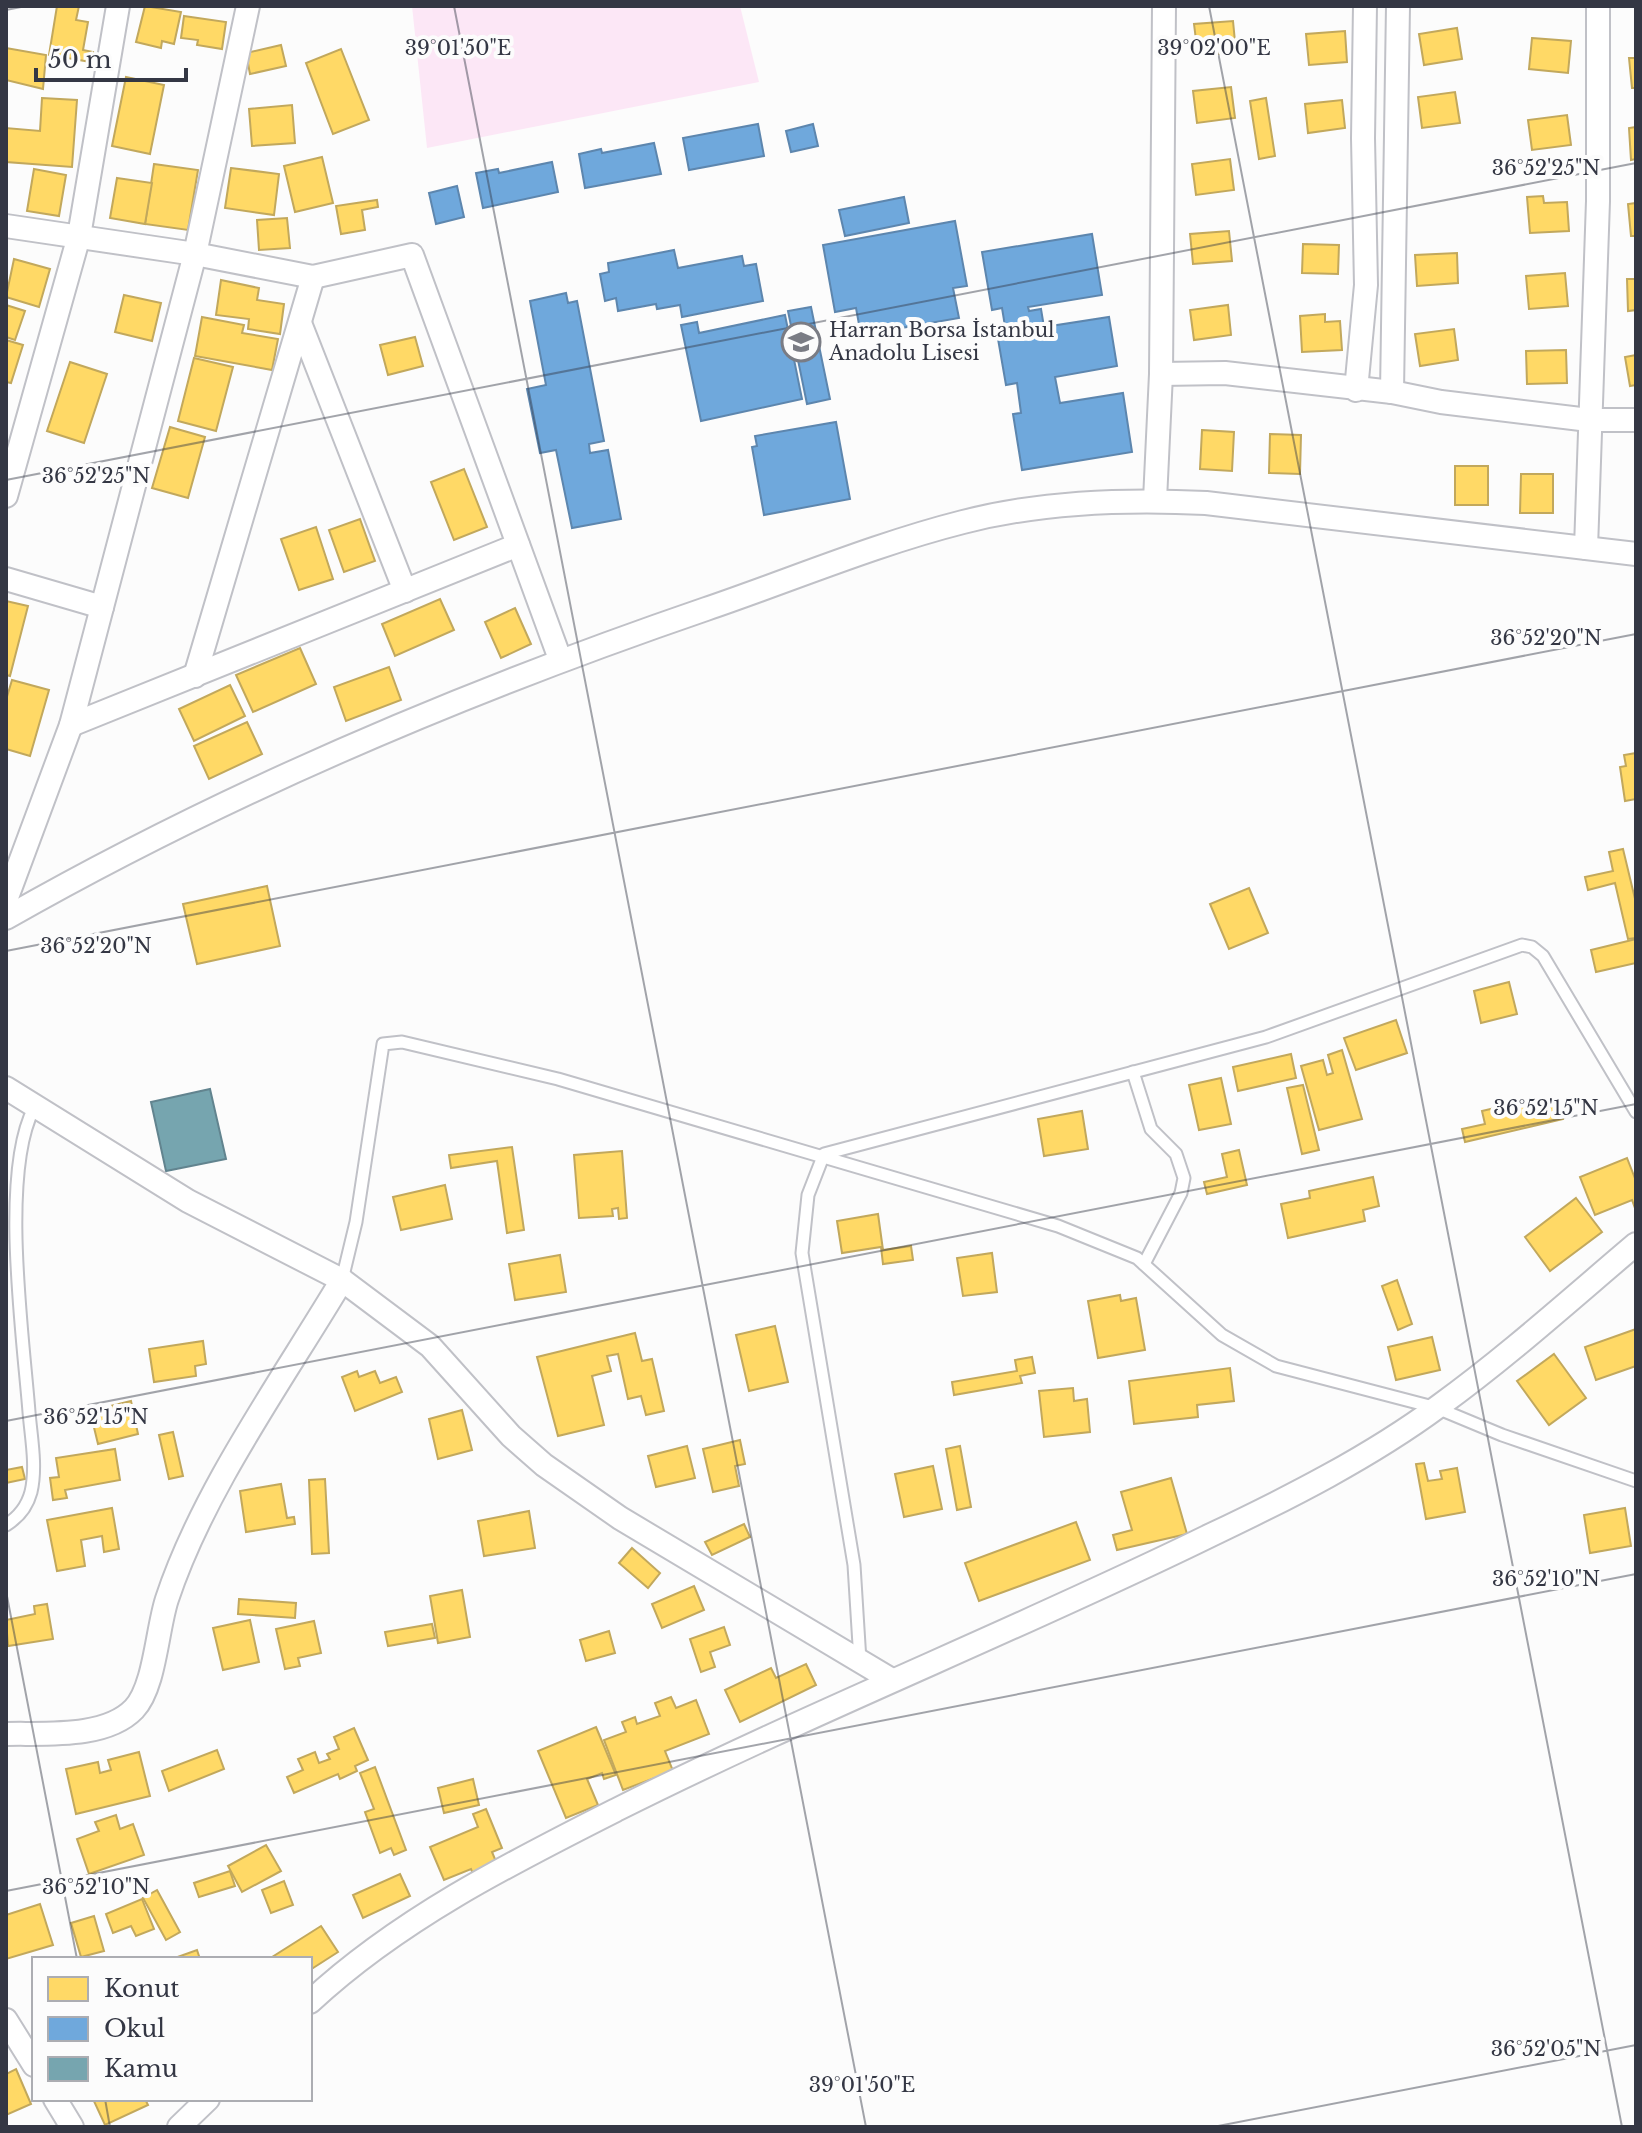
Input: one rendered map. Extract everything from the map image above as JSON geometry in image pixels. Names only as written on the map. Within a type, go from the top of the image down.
[{"type":"street","points":[[6,496],[79,236],[118,6]]},
{"type":"street","points":[[6,900],[71,725],[195,254],[248,6]]},
{"type":"street","points":[[1155,500],[1161,374],[1164,6]]},
{"type":"street","points":[[1356,390],[1366,285],[1363,138],[1365,6]]},
{"type":"street","points":[[1392,392],[1398,6]]},
{"type":"street","points":[[1586,548],[1598,201],[1598,6]]},
{"type":"street","points":[[6,226],[195,254],[313,277],[412,255],[560,659]]},
{"type":"street","points":[[195,676],[313,277]]},
{"type":"street","points":[[300,323],[405,591]]},
{"type":"street","points":[[1161,374],[1225,373],[1392,392],[1441,402],[1589,420],[1633,422]]},
{"type":"street","points":[[6,918],[115,856],[286,774],[560,659],[964,522],[1043,509],[1155,500],[1636,554]]},
{"type":"street","points":[[71,725],[518,545]]},
{"type":"street","points":[[6,579],[102,607]]},
{"type":"street","points":[[6,1088],[188,1201],[342,1280],[430,1346],[511,1436],[544,1465],[620,1518],[890,1679]]},
{"type":"street","points":[[312,2000],[377,1946],[537,1850],[890,1679],[1213,1535],[1369,1451],[1437,1408],[1514,1349],[1636,1244]]},
{"type":"street","points":[[6,1734],[109,1725],[134,1709],[147,1682],[159,1623],[188,1547],[226,1475],[342,1280]]},
{"type":"street","points":[[6,2020],[32,2062]]},
{"type":"street","points":[[56,2101],[72,2127]]},
{"type":"street","points":[[179,2127],[206,2101]]},
{"type":"lane","points":[[824,1154],[1266,1037],[1522,945],[1532,947],[1543,956],[1636,1112]]},
{"type":"lane","points":[[342,1280],[356,1222],[383,1044],[402,1042],[558,1079],[824,1154],[1058,1226],[1119,1248],[1144,1264],[1222,1335],[1276,1366],[1437,1408],[1502,1435],[1636,1481]]},
{"type":"lane","points":[[1133,1072],[1151,1129],[1176,1154],[1184,1178],[1181,1193],[1144,1264]]},
{"type":"lane","points":[[6,1525],[26,1506],[33,1466],[18,1276],[16,1198],[19,1140],[34,1108]]},
{"type":"lane","points":[[824,1154],[808,1195],[802,1253],[854,1565],[860,1662]]},
{"type":"shaded area","points":[[412,6],[740,6],[759,82],[427,148]]},
{"type":"building: Konut","points":[[57,6],[79,6],[76,20],[88,22],[83,50],[93,52],[91,62],[49,55]]},
{"type":"building: Konut","points":[[145,6],[181,12],[174,44],[162,41],[161,48],[136,42]]},
{"type":"building: Konut","points":[[184,16],[226,22],[222,49],[197,45],[198,40],[181,38]]},
{"type":"building: Konut","points":[[1233,21],[1236,52],[1198,56],[1194,24]]},
{"type":"building: Konut","points":[[1457,28],[1462,59],[1424,65],[1419,34]]},
{"type":"building: Konut","points":[[1345,31],[1347,62],[1309,65],[1306,34]]},
{"type":"building: Konut","points":[[1532,38],[1571,41],[1568,73],[1529,69]]},
{"type":"building: Konut","points":[[281,45],[286,66],[250,74],[246,53]]},
{"type":"building: Konut","points":[[6,48],[46,55],[43,89],[6,80]]},
{"type":"building: Konut","points":[[341,49],[369,120],[333,134],[306,63]]},
{"type":"building: Konut","points":[[1629,58],[1636,58],[1636,88],[1632,88]]},
{"type":"building: Konut","points":[[126,77],[164,85],[150,154],[112,146]]},
{"type":"building: Konut","points":[[1231,87],[1235,118],[1197,123],[1193,91]]},
{"type":"building: Konut","points":[[1455,92],[1460,123],[1422,128],[1418,97]]},
{"type":"building: Konut","points":[[42,98],[77,100],[72,167],[6,162],[6,128],[40,131]]},
{"type":"building: Konut","points":[[1266,98],[1275,156],[1259,159],[1250,101]]},
{"type":"building: Konut","points":[[1342,100],[1345,128],[1308,133],[1305,104]]},
{"type":"building: Konut","points":[[292,105],[295,143],[252,146],[249,109]]},
{"type":"building: Konut","points":[[1567,115],[1571,145],[1532,150],[1528,120]]},
{"type":"building: Konut","points":[[1636,127],[1636,159],[1631,160],[1629,128]]},
{"type":"building: Konut","points":[[322,157],[333,203],[295,212],[284,166]]},
{"type":"building: Konut","points":[[1230,159],[1234,190],[1196,195],[1192,164]]},
{"type":"building: Konut","points":[[154,164],[198,170],[188,230],[145,224]]},
{"type":"building: Konut","points":[[231,168],[279,174],[274,215],[225,208]]},
{"type":"building: Konut","points":[[34,169],[66,175],[59,216],[27,211]]},
{"type":"building: Konut","points":[[117,178],[152,183],[145,224],[110,218]]},
{"type":"building: Konut","points":[[1543,196],[1544,203],[1567,202],[1569,231],[1530,233],[1527,197]]},
{"type":"building: Konut","points":[[377,200],[378,207],[362,210],[365,230],[341,234],[336,206]]},
{"type":"building: Konut","points":[[1636,203],[1636,236],[1631,236],[1628,204]]},
{"type":"building: Konut","points":[[287,218],[290,248],[259,250],[257,220]]},
{"type":"building: Konut","points":[[1229,231],[1232,261],[1193,264],[1190,234]]},
{"type":"building: Konut","points":[[1303,244],[1339,245],[1338,274],[1302,273]]},
{"type":"building: Konut","points":[[1457,253],[1458,283],[1417,286],[1415,255]]},
{"type":"building: Konut","points":[[14,259],[50,269],[39,307],[6,297]]},
{"type":"building: Konut","points":[[1565,273],[1568,306],[1529,309],[1526,276]]},
{"type":"building: Konut","points":[[1627,279],[1636,279],[1636,310],[1628,311]]},
{"type":"building: Konut","points":[[221,280],[259,288],[257,300],[284,304],[280,334],[248,329],[249,319],[216,315]]},
{"type":"building: Konut","points":[[124,295],[161,303],[152,341],[115,332]]},
{"type":"building: Konut","points":[[6,305],[25,311],[15,340],[6,337]]},
{"type":"building: Konut","points":[[1228,305],[1231,335],[1194,340],[1190,310]]},
{"type":"building: Konut","points":[[1325,314],[1325,322],[1340,321],[1342,350],[1302,352],[1300,316]]},
{"type":"building: Konut","points":[[202,317],[244,325],[242,333],[278,339],[272,370],[195,356]]},
{"type":"building: Konut","points":[[1454,329],[1458,360],[1420,366],[1415,334]]},
{"type":"building: Konut","points":[[415,337],[423,366],[388,375],[380,345]]},
{"type":"building: Konut","points":[[6,340],[23,345],[11,383],[6,382]]},
{"type":"building: Konut","points":[[1566,350],[1567,383],[1527,384],[1526,351]]},
{"type":"building: Konut","points":[[1636,355],[1636,385],[1630,386],[1625,357]]},
{"type":"building: Konut","points":[[194,358],[233,367],[216,431],[178,421]]},
{"type":"building: Konut","points":[[70,362],[107,374],[84,443],[47,431]]},
{"type":"building: Konut","points":[[170,427],[205,437],[188,498],[152,488]]},
{"type":"building: Konut","points":[[1202,430],[1234,432],[1232,471],[1200,469]]},
{"type":"building: Konut","points":[[1270,434],[1301,435],[1300,474],[1269,473]]},
{"type":"building: Konut","points":[[1455,466],[1488,466],[1488,505],[1455,505]]},
{"type":"building: Konut","points":[[464,469],[487,527],[454,540],[431,482]]},
{"type":"building: Konut","points":[[1521,474],[1553,474],[1553,513],[1520,513]]},
{"type":"building: Konut","points":[[360,519],[375,561],[344,572],[329,530]]},
{"type":"building: Konut","points":[[316,527],[333,579],[299,590],[281,539]]},
{"type":"building: Konut","points":[[440,599],[454,630],[395,656],[382,624]]},
{"type":"building: Konut","points":[[6,601],[28,606],[10,676],[6,675]]},
{"type":"building: Konut","points":[[515,608],[531,644],[501,658],[485,622]]},
{"type":"building: Konut","points":[[300,648],[316,684],[253,712],[236,675]]},
{"type":"building: Konut","points":[[389,667],[401,700],[346,721],[334,687]]},
{"type":"building: Konut","points":[[12,680],[49,690],[30,756],[6,749],[6,700]]},
{"type":"building: Konut","points":[[230,685],[245,716],[194,741],[179,709]]},
{"type":"building: Konut","points":[[247,722],[262,754],[209,779],[194,746]]},
{"type":"building: Konut","points":[[1636,753],[1636,799],[1625,801],[1620,767],[1626,766],[1624,755]]},
{"type":"building: Konut","points":[[1623,849],[1636,903],[1636,938],[1628,939],[1615,883],[1588,890],[1585,877],[1613,871],[1609,852]]},
{"type":"building: Konut","points":[[267,886],[280,946],[197,964],[183,904]]},
{"type":"building: Konut","points":[[1249,888],[1268,933],[1229,949],[1210,904]]},
{"type":"building: Konut","points":[[1636,939],[1636,963],[1596,972],[1591,950]]},
{"type":"building: Konut","points":[[1509,982],[1517,1014],[1481,1023],[1474,991]]},
{"type":"building: Konut","points":[[1396,1020],[1407,1053],[1356,1070],[1344,1038]]},
{"type":"building: Konut","points":[[1342,1050],[1362,1119],[1319,1130],[1301,1066],[1323,1060],[1327,1075],[1333,1073],[1328,1055]]},
{"type":"building: Konut","points":[[1291,1054],[1296,1078],[1238,1091],[1233,1067]]},
{"type":"building: Konut","points":[[1221,1078],[1231,1124],[1199,1130],[1189,1085]]},
{"type":"building: Konut","points":[[1303,1085],[1319,1150],[1302,1154],[1287,1088]]},
{"type":"building: Konut","points":[[1558,1098],[1563,1119],[1465,1142],[1462,1129],[1485,1124],[1482,1111],[1499,1107],[1500,1111]]},
{"type":"building: Konut","points":[[1082,1111],[1088,1149],[1044,1156],[1038,1119]]},
{"type":"building: Konut","points":[[512,1147],[524,1230],[507,1233],[497,1161],[451,1168],[449,1155]]},
{"type":"building: Konut","points":[[1239,1150],[1247,1185],[1207,1194],[1204,1182],[1227,1177],[1222,1154]]},
{"type":"building: Konut","points":[[622,1151],[627,1218],[619,1219],[618,1208],[612,1209],[613,1216],[579,1218],[574,1155]]},
{"type":"building: Konut","points":[[1627,1158],[1636,1181],[1636,1211],[1632,1200],[1595,1215],[1580,1177]]},
{"type":"building: Konut","points":[[1373,1177],[1379,1206],[1363,1210],[1365,1221],[1288,1238],[1281,1204],[1310,1198],[1309,1191]]},
{"type":"building: Konut","points":[[445,1185],[452,1219],[401,1230],[393,1197]]},
{"type":"building: Konut","points":[[1576,1198],[1602,1232],[1550,1271],[1525,1237]]},
{"type":"building: Konut","points":[[878,1214],[883,1250],[911,1246],[913,1260],[883,1264],[881,1247],[842,1253],[837,1221]]},
{"type":"building: Konut","points":[[992,1253],[997,1292],[963,1296],[957,1258]]},
{"type":"building: Konut","points":[[560,1255],[566,1292],[515,1300],[509,1264]]},
{"type":"building: Konut","points":[[1397,1280],[1412,1324],[1398,1330],[1382,1286]]},
{"type":"building: Konut","points":[[1120,1295],[1121,1301],[1136,1298],[1145,1350],[1098,1358],[1088,1301]]},
{"type":"building: Konut","points":[[775,1326],[788,1382],[749,1391],[736,1335]]},
{"type":"building: Konut","points":[[1636,1329],[1636,1366],[1596,1380],[1585,1347]]},
{"type":"building: Konut","points":[[635,1333],[642,1361],[652,1359],[664,1411],[646,1415],[641,1396],[628,1399],[618,1354],[607,1356],[611,1371],[592,1376],[604,1425],[558,1436],[537,1357]]},
{"type":"building: Konut","points":[[1432,1337],[1440,1370],[1396,1380],[1388,1347]]},
{"type":"building: Konut","points":[[203,1341],[206,1364],[195,1366],[196,1376],[154,1382],[149,1349]]},
{"type":"building: Konut","points":[[1554,1354],[1586,1398],[1549,1425],[1517,1381]]},
{"type":"building: Konut","points":[[1032,1357],[1035,1373],[1020,1376],[1022,1383],[954,1395],[952,1382],[1017,1371],[1015,1360]]},
{"type":"building: Konut","points":[[1230,1368],[1234,1401],[1197,1405],[1198,1417],[1134,1424],[1129,1381]]},
{"type":"building: Konut","points":[[357,1371],[359,1377],[375,1371],[380,1383],[396,1377],[402,1392],[355,1411],[342,1377]]},
{"type":"building: Konut","points":[[1073,1388],[1074,1401],[1087,1399],[1090,1432],[1044,1437],[1039,1391]]},
{"type":"building: Konut","points":[[131,1401],[138,1434],[98,1444],[90,1411]]},
{"type":"building: Konut","points":[[462,1410],[472,1450],[438,1459],[429,1419]]},
{"type":"building: Konut","points":[[173,1432],[183,1476],[169,1479],[159,1435]]},
{"type":"building: Konut","points":[[740,1440],[745,1464],[735,1466],[739,1486],[713,1492],[703,1449]]},
{"type":"building: Konut","points":[[687,1446],[695,1478],[656,1487],[648,1456]]},
{"type":"building: Konut","points":[[960,1446],[971,1507],[957,1510],[946,1449]]},
{"type":"building: Konut","points":[[115,1449],[120,1480],[65,1490],[67,1498],[53,1500],[50,1478],[59,1477],[56,1458]]},
{"type":"building: Konut","points":[[1424,1463],[1428,1481],[1442,1479],[1440,1471],[1457,1468],[1465,1512],[1426,1519],[1416,1464]]},
{"type":"building: Konut","points":[[933,1466],[942,1509],[904,1517],[895,1474]]},
{"type":"building: Konut","points":[[22,1467],[25,1479],[6,1483],[6,1470]]},
{"type":"building: Konut","points":[[1171,1478],[1187,1534],[1117,1550],[1113,1535],[1132,1530],[1121,1492]]},
{"type":"building: Konut","points":[[325,1479],[329,1553],[312,1554],[309,1480]]},
{"type":"building: Konut","points":[[281,1484],[287,1518],[294,1517],[295,1524],[246,1532],[240,1491]]},
{"type":"building: Konut","points":[[112,1508],[119,1549],[104,1552],[102,1536],[81,1540],[85,1566],[57,1571],[47,1520]]},
{"type":"building: Konut","points":[[1625,1508],[1631,1546],[1590,1553],[1584,1515]]},
{"type":"building: Konut","points":[[529,1511],[535,1548],[484,1556],[478,1521]]},
{"type":"building: Konut","points":[[1076,1522],[1090,1560],[979,1601],[965,1563]]},
{"type":"building: Konut","points":[[744,1524],[750,1537],[712,1555],[705,1542]]},
{"type":"building: Konut","points":[[632,1548],[660,1573],[648,1588],[619,1563]]},
{"type":"building: Konut","points":[[694,1586],[704,1610],[662,1628],[652,1604]]},
{"type":"building: Konut","points":[[462,1590],[470,1637],[438,1643],[430,1596]]},
{"type":"building: Konut","points":[[239,1599],[296,1603],[295,1618],[238,1614]]},
{"type":"building: Konut","points":[[47,1604],[53,1639],[8,1646],[6,1620],[35,1614],[34,1606]]},
{"type":"building: Konut","points":[[250,1620],[259,1662],[223,1670],[213,1628]]},
{"type":"building: Konut","points":[[314,1621],[321,1653],[298,1658],[300,1666],[285,1669],[276,1629]]},
{"type":"building: Konut","points":[[432,1624],[435,1638],[388,1646],[385,1632]]},
{"type":"building: Konut","points":[[724,1627],[730,1645],[710,1652],[715,1667],[701,1672],[690,1639]]},
{"type":"building: Konut","points":[[609,1631],[615,1653],[586,1661],[580,1640]]},
{"type":"building: Konut","points":[[806,1664],[816,1685],[740,1722],[725,1690],[771,1668],[776,1678]]},
{"type":"building: Konut","points":[[671,1697],[676,1708],[696,1700],[709,1734],[665,1751],[673,1771],[623,1790],[604,1740],[626,1732],[622,1722],[635,1717],[637,1724],[660,1716],[655,1703]]},
{"type":"building: Konut","points":[[596,1727],[616,1775],[604,1779],[602,1773],[587,1779],[598,1805],[566,1818],[538,1751]]},
{"type":"building: Konut","points":[[354,1728],[368,1760],[355,1766],[357,1771],[340,1779],[338,1774],[294,1793],[287,1777],[303,1770],[298,1759],[315,1752],[319,1763],[330,1759],[327,1754],[339,1749],[334,1737]]},
{"type":"building: Konut","points":[[217,1750],[224,1769],[169,1791],[162,1771]]},
{"type":"building: Konut","points":[[139,1752],[150,1796],[76,1814],[66,1769],[98,1762],[100,1773],[111,1770],[108,1760]]},
{"type":"building: Konut","points":[[375,1767],[406,1850],[394,1855],[391,1848],[380,1853],[365,1812],[374,1809],[360,1773]]},
{"type":"building: Konut","points":[[473,1779],[479,1805],[444,1813],[438,1788]]},
{"type":"building: Konut","points":[[486,1809],[502,1848],[492,1852],[497,1864],[473,1874],[471,1869],[444,1880],[430,1847],[478,1827],[473,1814]]},
{"type":"building: Konut","points":[[116,1815],[120,1829],[133,1824],[144,1855],[89,1874],[77,1839],[99,1831],[95,1822]]},
{"type":"building: Konut","points":[[266,1845],[281,1871],[242,1892],[228,1866]]},
{"type":"building: Konut","points":[[230,1871],[235,1886],[199,1897],[194,1883]]},
{"type":"building: Konut","points":[[400,1874],[410,1896],[363,1918],[353,1895]]},
{"type":"building: Konut","points":[[284,1881],[293,1905],[271,1913],[262,1890]]},
{"type":"building: Konut","points":[[157,1890],[180,1932],[166,1940],[143,1898]]},
{"type":"building: Konut","points":[[142,1899],[154,1929],[136,1936],[131,1926],[113,1933],[106,1914]]},
{"type":"building: Konut","points":[[40,1904],[53,1945],[6,1959],[6,1915]]},
{"type":"building: Konut","points":[[94,1916],[104,1951],[81,1957],[71,1923]]},
{"type":"building: Konut","points":[[321,1926],[338,1952],[312,1969],[312,1957],[272,1957]]},
{"type":"building: Konut","points":[[197,1950],[199,1957],[178,1957]]},
{"type":"building: Konut","points":[[16,2069],[31,2104],[6,2115],[6,2074]]},
{"type":"building: Konut","points":[[94,2101],[146,2101],[148,2105],[105,2125]]},
{"type":"building: Okul","points":[[758,124],[764,156],[689,170],[683,138]]},
{"type":"building: Okul","points":[[813,124],[818,146],[791,152],[786,131]]},
{"type":"building: Okul","points":[[654,143],[661,174],[585,188],[579,154]]},
{"type":"building: Okul","points":[[552,162],[558,192],[483,208],[476,173],[498,169],[499,173]]},
{"type":"building: Okul","points":[[457,186],[464,217],[436,224],[429,193]]},
{"type":"building: Okul","points":[[904,197],[909,223],[845,236],[839,210]]},
{"type":"building: Okul","points":[[955,221],[967,286],[953,288],[959,318],[861,335],[856,308],[835,312],[823,245]]},
{"type":"building: Okul","points":[[1092,234],[1102,295],[1028,307],[1029,311],[1041,309],[1044,327],[1109,317],[1117,366],[1055,377],[1060,403],[1123,393],[1132,452],[1022,470],[1013,414],[1021,413],[1017,383],[1006,385],[998,339],[1007,338],[1002,308],[992,310],[982,252]]},
{"type":"building: Okul","points":[[674,250],[678,268],[742,256],[744,266],[756,264],[763,301],[682,317],[680,305],[657,309],[656,304],[618,311],[616,298],[605,301],[600,274],[609,272],[608,263]]},
{"type":"building: Okul","points":[[566,293],[568,303],[577,301],[604,441],[589,444],[590,453],[608,450],[621,519],[572,528],[556,450],[540,453],[527,389],[546,385],[530,301]]},
{"type":"building: Okul","points":[[811,307],[830,399],[807,404],[788,311]]},
{"type":"building: Okul","points":[[785,315],[802,399],[701,421],[681,325],[697,322],[699,333]]},
{"type":"building: Okul","points":[[836,422],[850,499],[764,515],[752,447],[757,446],[755,436]]},
{"type":"building: Kamu","points":[[210,1089],[226,1159],[166,1171],[151,1102]]},
{"type":"place","name":"Harran Borsa İstanbul Anadolu Lisesi","points":[[801,342]]}]
